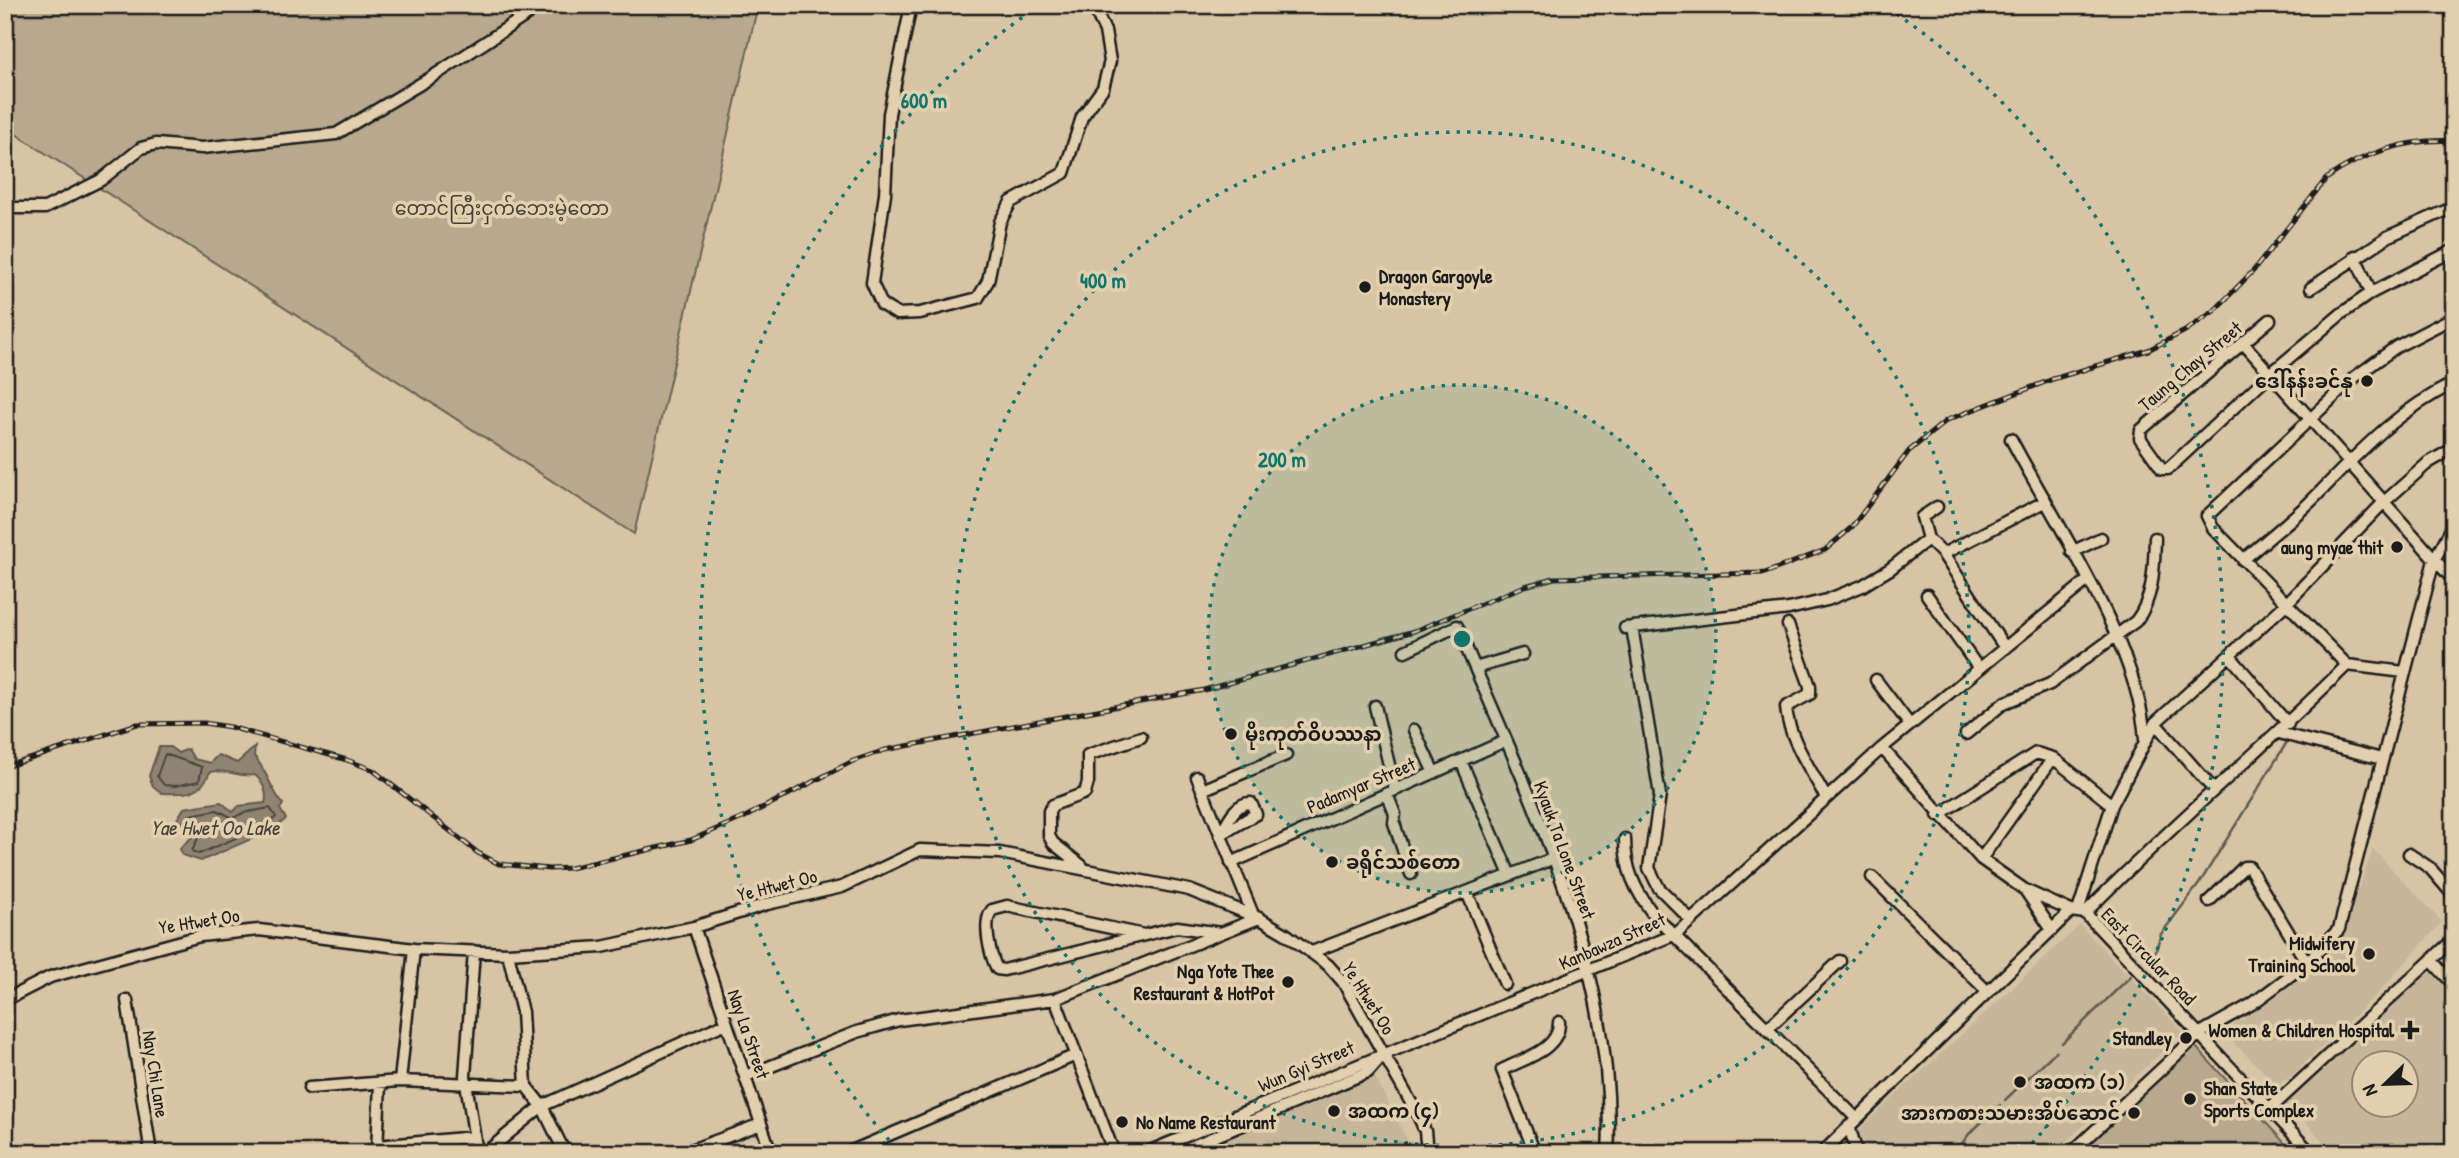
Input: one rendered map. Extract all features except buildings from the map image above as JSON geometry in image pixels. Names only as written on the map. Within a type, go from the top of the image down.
[{"type":"street","points":[[5,208],[45,208],[102,180],[141,148],[156,144],[202,148],[336,134],[432,78],[542,5]]},
{"type":"street","points":[[911,5],[889,114],[884,194],[872,283],[881,305],[897,314],[920,313],[978,298],[988,281],[1000,222],[1011,202],[1064,173],[1082,117],[1103,88],[1110,61],[1105,32],[1093,5]]},
{"type":"street","points":[[2311,288],[2355,256],[2454,207]]},
{"type":"street","points":[[2270,373],[2371,293],[2454,250]]},
{"type":"street","points":[[2355,256],[2371,293]]},
{"type":"street","points":[[2404,672],[2347,665],[2243,560],[2213,528],[2207,516],[2355,377],[2396,348],[2454,317]]},
{"type":"street","name":"Taung Chay Street","points":[[2270,320],[2139,434],[2162,469],[2168,469],[2270,373]]},
{"type":"street","points":[[2244,344],[2454,581]]},
{"type":"street","points":[[2243,560],[2308,504],[2347,461],[2394,418],[2454,383]]},
{"type":"street","points":[[2011,439],[2116,637],[2137,687],[2145,740]]},
{"type":"street","points":[[2078,912],[2112,805],[2155,723],[2286,605],[2383,503],[2428,463],[2454,448]]},
{"type":"street","points":[[1943,554],[2044,502]]},
{"type":"street","points":[[1937,507],[1922,517],[1928,539],[1943,554],[2005,648]]},
{"type":"street","name":"East Circular Road","points":[[1826,1149],[2052,930],[2078,912],[2200,1033],[2252,1004],[2307,962],[2339,929],[2345,914],[2434,560],[2454,524]]},
{"type":"street","points":[[2072,552],[2101,538]]},
{"type":"street","points":[[1966,734],[2004,703],[2050,684],[2116,637],[2144,610],[2151,586],[2155,538]]},
{"type":"street","points":[[1691,920],[1660,888],[1649,867],[1660,795],[1629,627],[1789,609],[1827,600],[1881,574],[1928,539]]},
{"type":"street","name":"Kanbawza Street","points":[[1384,1054],[1676,934],[1882,748],[2088,580]]},
{"type":"street","points":[[1927,595],[1979,669]]},
{"type":"street","points":[[1788,625],[1810,686],[1810,694],[1786,707],[1786,711],[1793,735],[1826,798]]},
{"type":"street","name":"Kyauk Ta Lone Street","points":[[1405,652],[1457,626],[1506,741],[1552,859],[1589,971],[1601,1025],[1611,1125],[1608,1153]]},
{"type":"street","points":[[1475,668],[1523,654]]},
{"type":"street","points":[[2230,656],[2288,724]]},
{"type":"street","points":[[2078,912],[2279,733],[2347,665]]},
{"type":"street","points":[[1876,680],[1910,725]]},
{"type":"street","points":[[1375,706],[1395,814],[1394,823],[1411,874]]},
{"type":"street","points":[[2155,723],[2214,790]]},
{"type":"street","points":[[1414,730],[1434,773]]},
{"type":"street","points":[[2279,733],[2382,759]]},
{"type":"street","points":[[1085,868],[1053,843],[1049,836],[1049,811],[1053,804],[1085,793],[1088,782],[1088,755],[1142,737]]},
{"type":"street","name":"Padamyar Street","points":[[1231,863],[1252,850],[1506,741]]},
{"type":"street","points":[[1882,748],[1938,815],[1981,859],[2025,890],[2078,912]]},
{"type":"street","points":[[1938,815],[2032,754],[2041,753],[2053,758],[2112,805]]},
{"type":"street","points":[[1202,790],[1286,755]]},
{"type":"street","points":[[1981,859],[2053,758]]},
{"type":"street","points":[[1461,761],[1510,875]]},
{"type":"street","points":[[746,1076],[857,1032],[899,1020],[1055,999],[1256,917],[1197,777]]},
{"type":"street","points":[[1625,839],[1629,873],[1637,893],[1663,925],[1676,934],[1768,1028],[1852,1122],[1857,1153]]},
{"type":"street","name":"Ye Htwet Oo","points":[[5,1000],[51,977],[130,953],[200,936],[236,931],[259,930],[414,949],[508,953],[602,947],[694,927],[767,904],[842,887],[920,850],[1000,853],[1189,890],[1256,917],[1312,952],[1342,982],[1384,1054],[1421,1123],[1427,1153]]},
{"type":"street","points":[[2409,854],[2430,868],[2454,895]]},
{"type":"street","points":[[1312,952],[1552,859]]},
{"type":"street","points":[[2210,901],[2244,867],[2249,867],[2307,962]]},
{"type":"street","points":[[1872,877],[1988,992]]},
{"type":"street","points":[[2025,890],[2052,930]]},
{"type":"street","points":[[1467,892],[1505,984]]},
{"type":"street","points":[[1144,935],[1007,906],[992,909],[987,917],[992,959],[997,969],[1004,970],[1177,928],[1221,933]]},
{"type":"street","name":"Nay La Street","points":[[694,927],[771,1153]]},
{"type":"street","points":[[2271,1108],[2454,939]]},
{"type":"street","points":[[400,1081],[414,949]]},
{"type":"street","points":[[474,951],[465,1076],[477,1153]]},
{"type":"street","points":[[508,953],[522,1012],[526,1086],[542,1106],[565,1153]]},
{"type":"street","points":[[2431,960],[2454,985]]},
{"type":"street","points":[[1768,1028],[1840,961]]},
{"type":"street","points":[[1055,999],[1114,1153]]},
{"type":"street","name":"Nay Chi Lane","points":[[127,1000],[151,1153]]},
{"type":"street","points":[[1535,1153],[1502,1070],[1552,1044],[1559,1033],[1559,1022]]},
{"type":"street","points":[[485,1153],[542,1106],[726,1023]]},
{"type":"street","points":[[2071,1153],[2200,1033],[2311,1153]]},
{"type":"street","name":"Wun Gyi Street","points":[[1148,1152],[1384,1054]]},
{"type":"street","name":"Wun Gyi Street","points":[[1176,1153],[1368,1072],[1384,1054]]},
{"type":"street","points":[[847,1153],[1076,1055]]},
{"type":"street","points":[[309,1088],[400,1081],[526,1086]]},
{"type":"street","points":[[380,1083],[377,1150],[474,1138]]},
{"type":"street","points":[[683,1153],[761,1124]]},
{"type":"street","points":[[1826,1149],[1841,1153]]},
{"type":"shaded area","name":"Midwifery Training School","points":[[2373,849],[2442,922],[2378,993],[2288,1079],[2277,1084],[2223,1033],[2272,1000],[2340,941]]},
{"type":"shaded area","name":"အထက (၁)","points":[[2080,925],[2183,1032],[2054,1153],[1875,1153],[1856,1132]]},
{"type":"shaded area","name":"Women & Children Hospital","points":[[2431,971],[2454,996],[2454,1153],[2333,1153],[2288,1102]]},
{"type":"shaded area","name":"အထက (၄)","points":[[1371,1069],[1414,1153],[1183,1153]]},
{"type":"green space","name":"တောင်ကြီးငှက်ဘေးမဲ့တော","points":[[5,5],[758,5],[634,534],[5,127]]},
{"type":"green space","name":"Shan State Sports Complex","points":[[2194,1045],[2294,1153],[2080,1153]]},
{"type":"water","name":"Yae Hwet Oo Lake","points":[[159,747],[170,747],[178,753],[188,749],[194,759],[210,763],[218,755],[237,763],[255,747],[254,756],[283,804],[280,809],[286,819],[272,830],[201,861],[182,855],[180,848],[192,837],[182,822],[176,821],[184,808],[221,802],[233,812],[239,806],[265,803],[265,792],[255,775],[216,771],[210,772],[202,785],[192,792],[162,793],[153,786],[149,776]]},
{"type":"waterway","points":[[2155,952],[2161,934],[2199,884],[2287,742]]},
{"type":"waterway","points":[[2062,1043],[2131,976]]},
{"type":"waterway","points":[[2005,1100],[2056,1051]]},
{"type":"waterway","points":[[1955,1153],[1969,1134],[2000,1105]]},
{"type":"railway","points":[[5,767],[137,724],[204,723],[230,727],[373,770],[478,853],[499,864],[549,869],[570,868],[691,840],[745,817],[853,761],[885,750],[1204,690],[1414,631],[1525,586],[1554,578],[1765,573],[1825,550],[1852,527],[1909,451],[1947,420],[2053,379],[2148,350],[2185,331],[2214,311],[2254,270],[2326,179],[2339,170],[2387,149],[2421,142],[2454,141]]},
{"type":"place","name":"Dragon Gargoyle Monastery","points":[[1365,287]]},
{"type":"place","name":"ဒေါ်နန်းခင်နု","points":[[2367,381]]},
{"type":"place","name":"aung myae thit","points":[[2397,547]]},
{"type":"place","name":"မိုးကုတ်ဝိပဿနာ","points":[[1231,734]]},
{"type":"place","name":"ခရိုင်သစ်တော","points":[[1332,862]]},
{"type":"place","name":"Midwifery Training School","points":[[2369,954]]},
{"type":"place","name":"Nga Yote Thee Restaurant & HotPot","points":[[1288,982]]},
{"type":"place","name":"Women & Children Hospital","points":[[2410,1030]]},
{"type":"place","name":"Standley","points":[[2186,1038]]},
{"type":"place","name":"အထက (၁)","points":[[2020,1082]]},
{"type":"place","name":"Shan State Sports Complex","points":[[2190,1099]]},
{"type":"place","name":"အထက (၄)","points":[[1334,1111]]},
{"type":"place","name":"အားကစားသမားအိပ်ဆောင်","points":[[2134,1113]]},
{"type":"place","name":"No Name Restaurant","points":[[1122,1122]]}]
